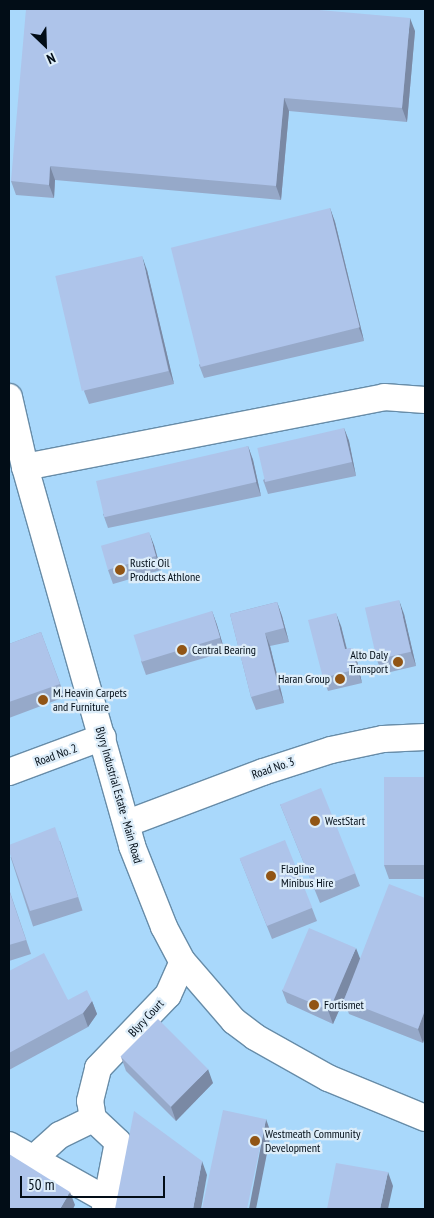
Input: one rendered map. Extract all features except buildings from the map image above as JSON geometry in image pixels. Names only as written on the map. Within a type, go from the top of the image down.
[{"type":"street","name":"Blyry Industrial Estate - Main Road","points":[[9,397],[25,467],[146,883],[184,962],[234,1021],[255,1037],[328,1078],[425,1118]]},
{"type":"street","points":[[25,467],[384,397],[425,400]]},
{"type":"street","name":"Road No. 2","points":[[9,772],[103,737]]},
{"type":"street","name":"Road No. 3","points":[[128,823],[263,772],[331,750],[383,739],[425,737]]},
{"type":"street","name":"Blyry Court","points":[[93,1119],[90,1102],[98,1068],[168,995],[184,962]]},
{"type":"street","points":[[9,1145],[106,1205],[118,1142],[93,1119],[60,1135],[33,1159]]},
{"type":"shaded area","points":[[9,9],[425,9],[425,1209],[9,1209]]},
{"type":"place","name":"Rustic Oil Products Athlone","points":[[120,570]]},
{"type":"place","name":"Central Bearing","points":[[182,650]]},
{"type":"place","name":"Alto Daly Transport","points":[[398,662]]},
{"type":"place","name":"Haran Group","points":[[340,679]]},
{"type":"place","name":"M. Heavin Carpets and Furniture","points":[[43,700]]},
{"type":"place","name":"WestStart","points":[[315,821]]},
{"type":"place","name":"Flagline Minibus Hire","points":[[271,876]]},
{"type":"place","name":"Fortismet","points":[[314,1005]]},
{"type":"place","name":"Westmeath Community Development","points":[[255,1141]]}]
